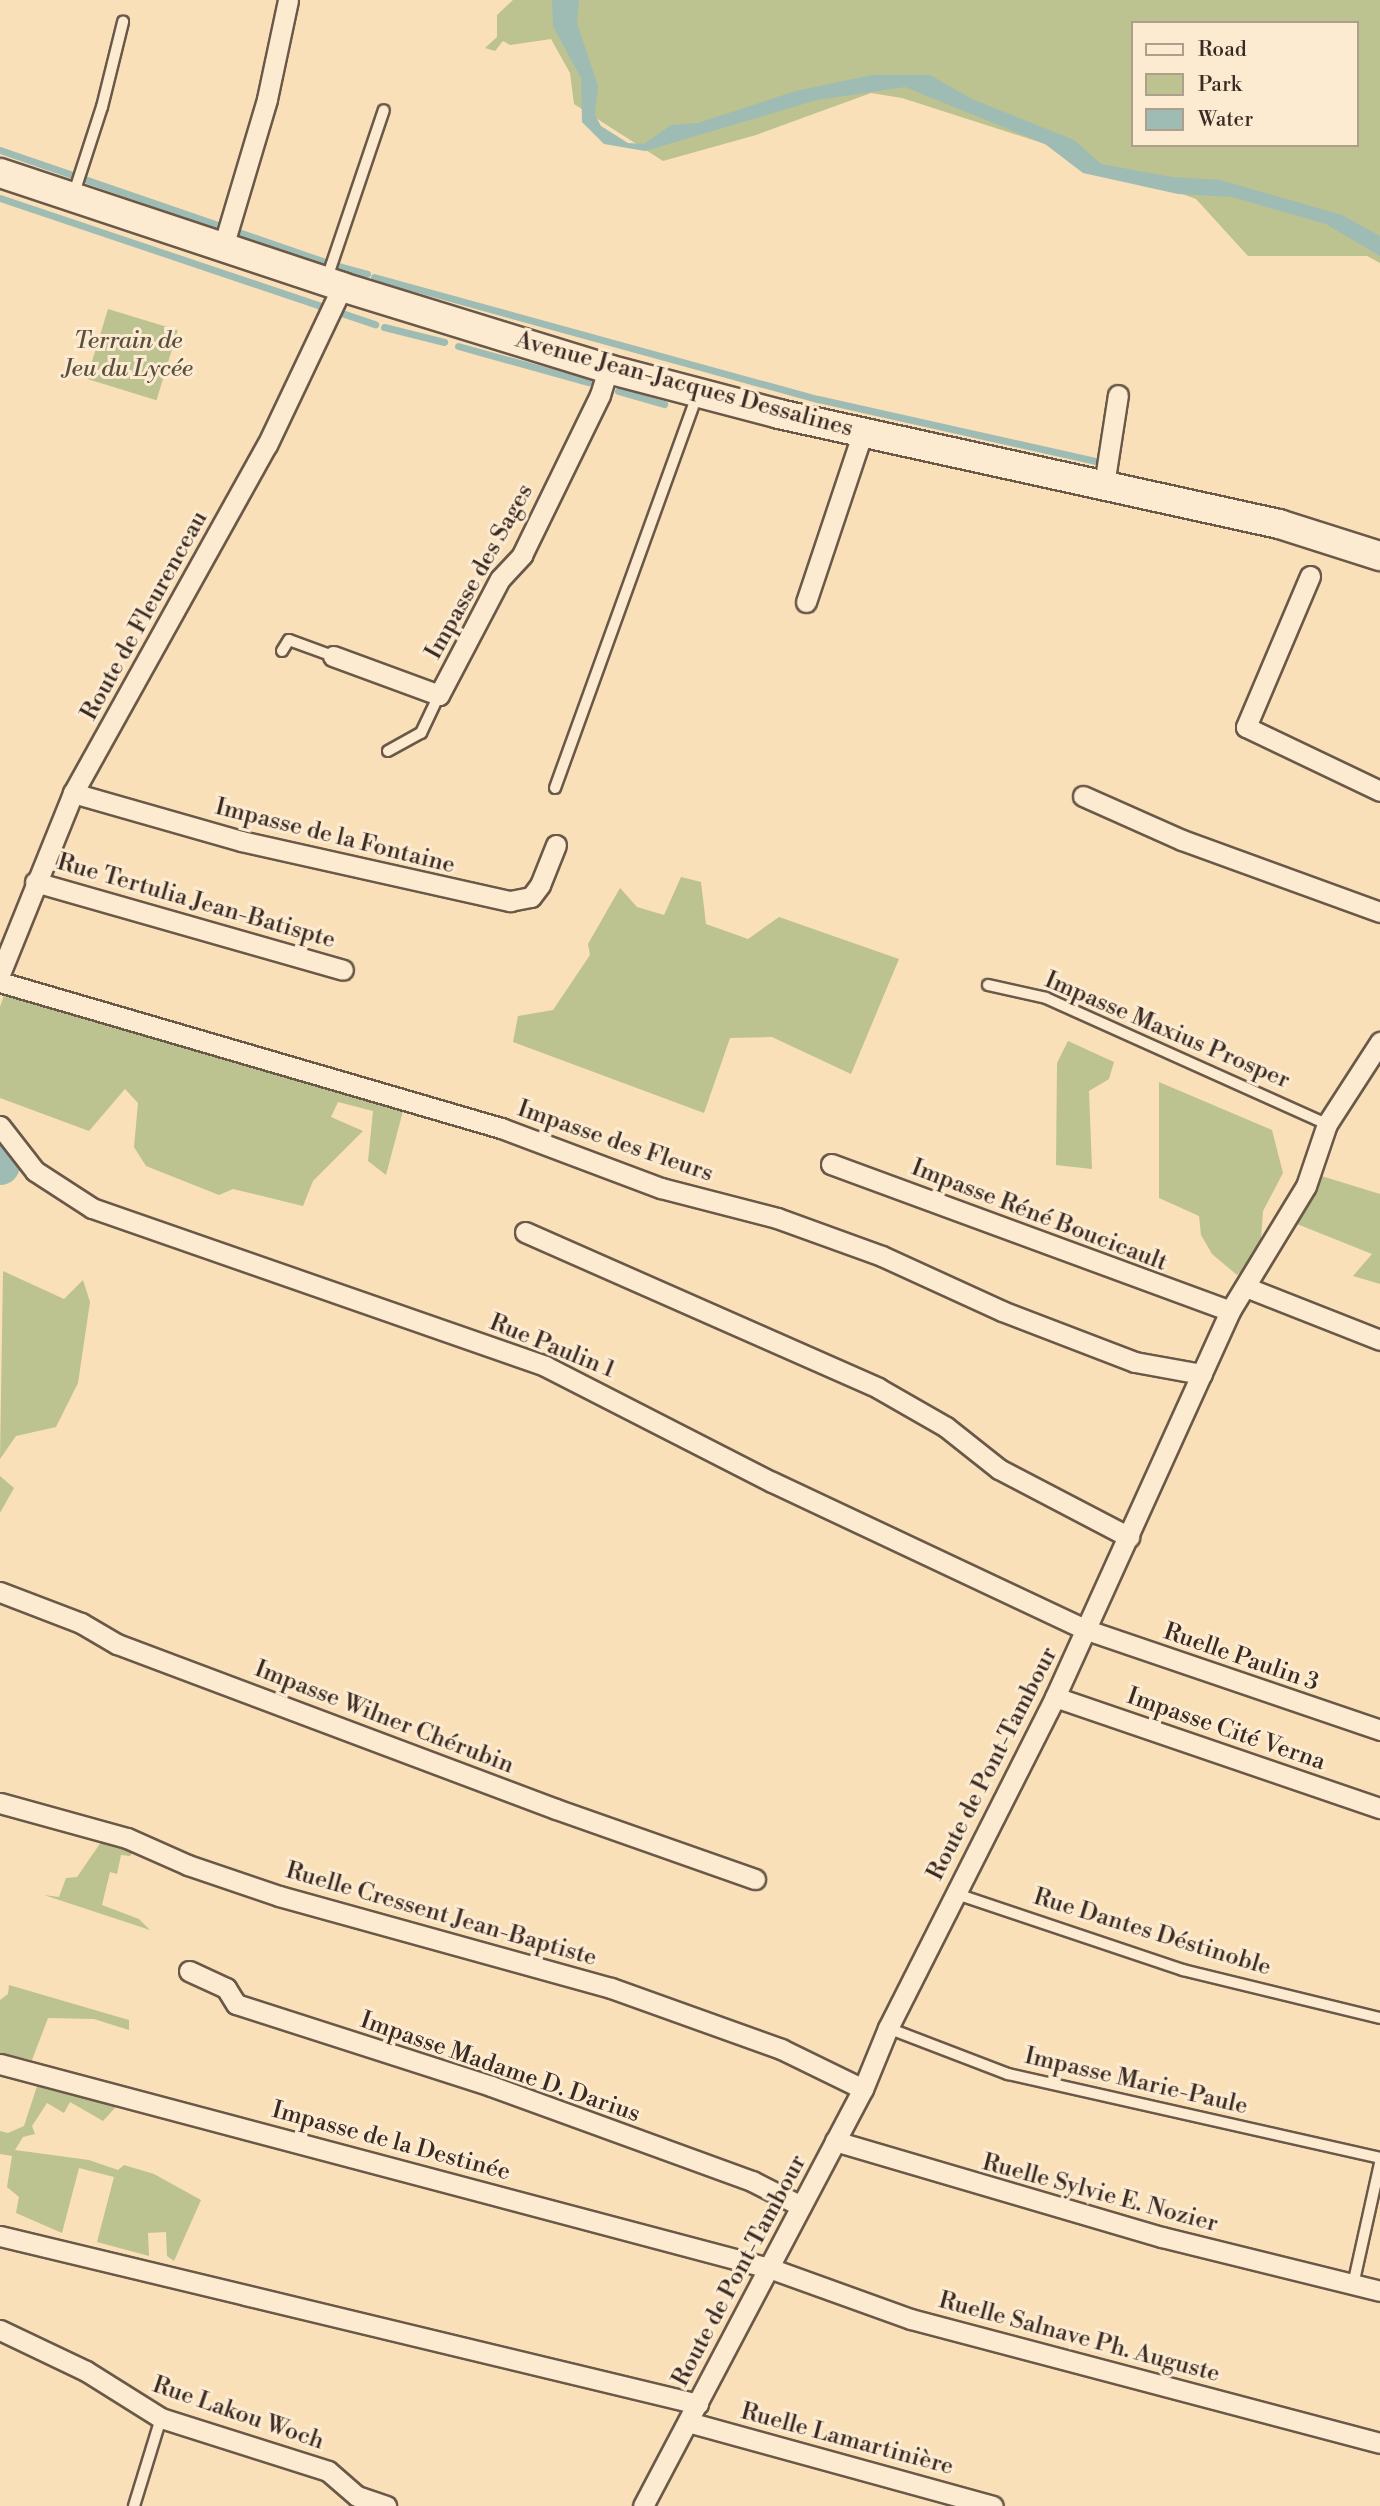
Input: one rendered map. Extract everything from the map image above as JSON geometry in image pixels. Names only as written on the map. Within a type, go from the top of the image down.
[{"type":"street","points":[[227,235],[267,99],[288,0]]},
{"type":"street","name":"Avenue Jean-Jacques Dessalines","points":[[0,173],[77,184],[227,235],[334,298],[698,393],[1279,524],[1380,556]]},
{"type":"street","name":"Route de Fleurenceau","points":[[0,974],[73,793],[267,445],[334,298]]},
{"type":"street","name":"Impasse des Sages","points":[[333,656],[439,695],[500,579],[522,555],[600,395],[608,369]]},
{"type":"street","points":[[1104,485],[1118,395]]},
{"type":"street","points":[[806,601],[863,432]]},
{"type":"street","points":[[1311,576],[1246,727],[1380,791]]},
{"type":"street","name":"Impasse de la Fontaine","points":[[73,793],[241,841],[510,901],[531,897],[541,885],[556,845]]},
{"type":"street","points":[[1083,796],[1182,840],[1380,912]]},
{"type":"street","name":"Rue Tertulia Jean-Batispte","points":[[35,882],[343,970]]},
{"type":"street","name":"Impasse des Fleurs","points":[[0,982],[502,1128],[661,1188],[777,1217],[882,1256],[1002,1311],[1037,1321],[1135,1362],[1202,1374]]},
{"type":"street","name":"Route de Pont-Tambour","points":[[643,2506],[863,2089],[888,2028],[1087,1630],[1230,1311],[1248,1288],[1306,1186],[1327,1124],[1380,1042]]},
{"type":"street","name":"Rue Paulin 1","points":[[0,1126],[35,1171],[92,1208],[545,1366],[772,1482],[1087,1630]]},
{"type":"street","name":"Impasse Réné Boucicault","points":[[831,1164],[1230,1311]]},
{"type":"street","points":[[525,1232],[878,1388],[946,1427],[999,1469],[1129,1537]]},
{"type":"street","points":[[1248,1288],[1380,1340]]},
{"type":"street","name":"Impasse Wilner Chérubin","points":[[0,1592],[81,1622],[117,1644],[556,1810],[755,1879]]},
{"type":"street","name":"Ruelle Paulin 3","points":[[1087,1630],[1380,1730]]},
{"type":"street","name":"Impasse Cité Verna","points":[[1055,1697],[1380,1808]]},
{"type":"street","name":"Ruelle Cressent Jean-Baptiste","points":[[0,1803],[127,1838],[188,1865],[279,1896],[611,1988],[782,2049],[863,2089]]},
{"type":"street","name":"Impasse Madame D. Darius","points":[[189,1971],[226,1988],[236,2004],[491,2085],[752,2181],[802,2206]]},
{"type":"street","name":"Impasse de la Destinée","points":[[0,2064],[769,2268]]},
{"type":"street","name":"Ruelle Sylvie E. Nozier","points":[[835,2141],[1162,2237],[1380,2291]]},
{"type":"street","points":[[0,2236],[698,2404]]},
{"type":"street","name":"Ruelle Salnave Ph. Auguste","points":[[769,2268],[911,2319],[1380,2443]]},
{"type":"street","name":"Rue Lakou Woch","points":[[0,2330],[86,2371],[162,2418],[328,2471],[358,2496],[386,2506]]},
{"type":"street","name":"Ruelle Lamartinière","points":[[688,2422],[993,2506]]},
{"type":"lane","points":[[77,184],[123,22]]},
{"type":"lane","points":[[334,298],[384,110]]},
{"type":"lane","points":[[555,789],[698,393]]},
{"type":"lane","points":[[282,651],[289,640],[333,656]]},
{"type":"lane","points":[[388,751],[421,733],[439,695]]},
{"type":"lane","name":"Impasse Maxius Prosper","points":[[988,985],[1046,998],[1327,1124]]},
{"type":"lane","name":"Rue Dantes Déstinoble","points":[[954,1893],[1183,1970],[1380,2018]]},
{"type":"lane","name":"Impasse Marie-Paule","points":[[888,2028],[1008,2074],[1380,2161]]},
{"type":"lane","points":[[1353,2286],[1380,2161]]},
{"type":"lane","points":[[134,2506],[162,2418]]},
{"type":"green space","points":[[513,0],[1380,0],[1380,263],[1367,256],[1248,256],[1196,199],[1039,142],[902,98],[871,93],[756,135],[663,161],[574,104],[570,73],[551,39],[510,45],[503,41],[495,51],[485,48],[497,37],[497,15]]},
{"type":"green space","name":"Terrain de Jeu du Lycée","points":[[108,309],[178,330],[156,400],[87,379]]},
{"type":"green space","points":[[681,877],[701,882],[706,924],[748,939],[779,917],[899,959],[851,1074],[772,1037],[730,1038],[704,1113],[513,1042],[518,1016],[553,1010],[590,955],[588,944],[620,888],[637,907],[664,915]]},
{"type":"green space","points":[[4,995],[403,1111],[386,1175],[368,1161],[373,1111],[338,1102],[331,1117],[363,1131],[313,1181],[303,1206],[233,1189],[219,1195],[146,1166],[134,1147],[138,1103],[125,1089],[89,1131],[0,1098],[0,1007]]},
{"type":"green space","points":[[1068,1041],[1114,1062],[1109,1079],[1089,1091],[1092,1169],[1056,1165],[1057,1063]]},
{"type":"green space","points":[[1159,1082],[1272,1130],[1283,1173],[1263,1211],[1260,1254],[1237,1275],[1212,1254],[1201,1235],[1199,1216],[1159,1198]]},
{"type":"green space","points":[[1315,1174],[1380,1194],[1380,1284],[1353,1276],[1372,1254],[1297,1224]]},
{"type":"green space","points":[[3,1271],[64,1299],[83,1280],[90,1302],[78,1383],[56,1427],[16,1436],[0,1459]]},
{"type":"green space","points":[[0,1476],[14,1488],[0,1513]]},
{"type":"green space","points":[[108,1832],[166,1860],[161,1866],[133,1852],[130,1856],[121,1855],[117,1874],[110,1872],[102,1905],[139,1919],[150,1930],[44,1895],[59,1897],[66,1878],[77,1877]]},
{"type":"green space","points":[[9,1985],[129,2020],[129,2030],[94,2019],[48,2018],[32,2060],[0,2053],[0,2000],[8,1994]]},
{"type":"green space","points":[[39,2080],[122,2100],[103,2121],[70,2102],[64,2113],[47,2103],[32,2126],[35,2134],[23,2137],[15,2150],[89,2160],[118,2170],[124,2165],[154,2174],[201,2200],[174,2261],[167,2256],[166,2232],[148,2233],[149,2256],[97,2242],[114,2177],[79,2168],[62,2233],[16,2213],[19,2197],[7,2187],[12,2156],[0,2154],[0,2131],[8,2133],[24,2126]]},
{"type":"water","points":[[552,0],[579,0],[577,23],[598,86],[595,115],[601,126],[628,143],[644,144],[671,125],[698,123],[796,91],[872,75],[930,75],[972,99],[1074,140],[1101,164],[1172,177],[1220,180],[1342,215],[1380,236],[1380,256],[1326,224],[1232,197],[1178,194],[1083,173],[1045,144],[905,87],[817,100],[645,151],[604,144],[582,122],[581,78],[553,26]]},
{"type":"waterway","points":[[0,150],[323,261]]},
{"type":"waterway","points":[[0,198],[375,324]]},
{"type":"waterway","points":[[338,266],[367,274]]},
{"type":"waterway","points":[[374,277],[818,399],[1095,461]]},
{"type":"waterway","points":[[384,327],[444,342]]},
{"type":"waterway","points":[[458,346],[588,382]]},
{"type":"waterway","points":[[618,391],[664,404]]},
{"type":"waterway","points":[[0,1149],[0,1165]]}]
